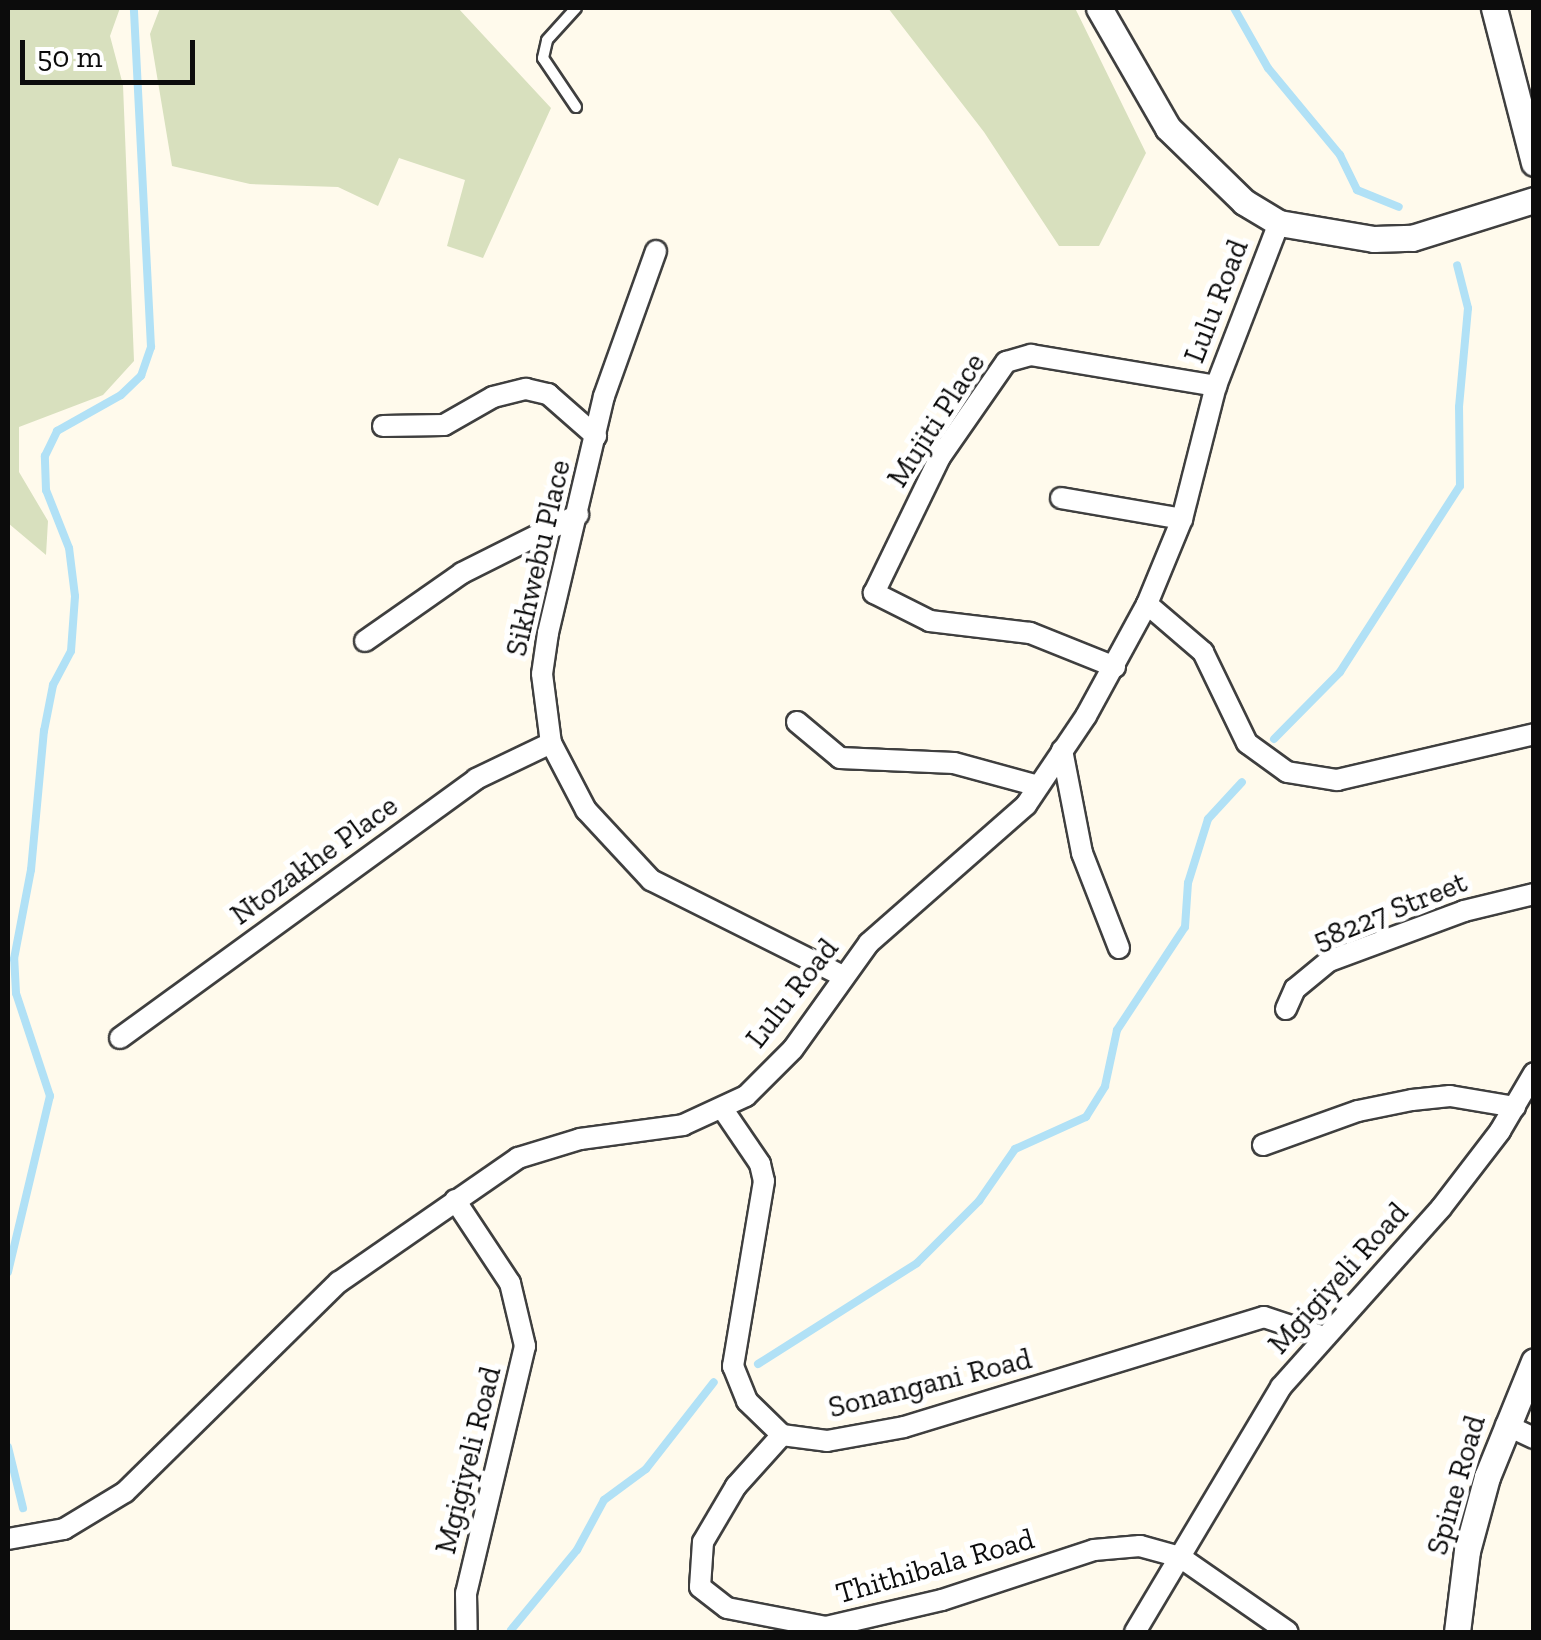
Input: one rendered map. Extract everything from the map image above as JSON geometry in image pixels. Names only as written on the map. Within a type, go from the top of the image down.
[{"type":"street","points":[[1494,8],[1534,164]]},
{"type":"street","points":[[1107,10],[1168,128],[1244,202],[1279,223],[1374,239],[1412,238],[1534,200]]},
{"type":"street","name":"Lulu Road","points":[[8,1539],[64,1530],[125,1492],[339,1282],[454,1200],[548,1147],[683,1125],[722,1108],[746,1096],[793,1049],[841,975],[984,847],[1038,786],[1115,668],[1182,519],[1216,386],[1279,223]]},
{"type":"street","name":"Sikhwebu Place","points":[[656,251],[620,342],[542,674],[551,742],[586,810],[651,880],[697,908],[841,975]]},
{"type":"street","name":"Mujiti Place","points":[[1115,668],[1030,633],[930,620],[874,593],[940,457],[1006,362],[1031,355],[1216,386]]},
{"type":"street","points":[[383,426],[444,425],[494,397],[526,389],[548,394],[596,436]]},
{"type":"street","points":[[1061,498],[1182,519]]},
{"type":"street","points":[[365,642],[462,573],[578,515]]},
{"type":"street","points":[[1147,604],[1204,652],[1247,743],[1287,772],[1337,780],[1534,734]]},
{"type":"street","points":[[797,722],[840,758],[954,763],[1038,786]]},
{"type":"street","name":"Ntozakhe Place","points":[[120,1038],[476,779],[551,742]]},
{"type":"street","points":[[1062,750],[1082,853],[1119,948]]},
{"type":"street","name":"58227 Street","points":[[1286,1009],[1296,990],[1329,961],[1464,910],[1534,894]]},
{"type":"street","name":"Mgigiyeli Road","points":[[1135,1632],[1281,1388],[1321,1336],[1442,1208],[1515,1107],[1534,1072]]},
{"type":"street","points":[[1263,1145],[1358,1111],[1412,1100],[1462,1097],[1515,1107]]},
{"type":"street","points":[[722,1108],[760,1164],[764,1181],[733,1366],[747,1402],[782,1435]]},
{"type":"street","name":"Mgigiyeli Road","points":[[454,1200],[510,1283],[526,1346],[466,1593],[467,1632]]},
{"type":"street","name":"Sonangani Road","points":[[782,1435],[846,1440],[904,1427],[1264,1317],[1321,1336]]},
{"type":"street","name":"Spine Road","points":[[1457,1632],[1466,1552],[1506,1425],[1534,1361]]},
{"type":"street","points":[[1506,1425],[1534,1438]]},
{"type":"street","name":"Thithibala Road","points":[[782,1435],[736,1486],[703,1542],[700,1587],[726,1608],[826,1628],[942,1600],[1094,1550],[1140,1546],[1180,1557],[1288,1632]]},
{"type":"lane","points":[[576,8],[547,40],[544,58],[576,106]]},
{"type":"green space","points":[[8,8],[120,8],[110,36],[123,85],[134,361],[103,395],[19,427],[19,472],[48,521],[46,555],[8,523]]},
{"type":"green space","points":[[160,8],[458,8],[551,108],[483,258],[447,246],[465,180],[399,158],[378,206],[338,187],[250,184],[172,166],[150,34]]},
{"type":"green space","points":[[888,8],[1075,8],[1146,153],[1099,246],[1059,246],[984,132]]},
{"type":"waterway","points":[[8,1272],[50,1096],[16,993],[14,959],[31,870],[44,731],[53,685],[71,651],[75,596],[69,548],[46,490],[45,456],[57,431],[121,395],[141,376],[151,347],[134,8]]},
{"type":"waterway","points":[[1234,8],[1268,68],[1340,155],[1357,190],[1399,207]]},
{"type":"waterway","points":[[1274,739],[1340,672],[1460,486],[1459,407],[1468,308],[1457,265]]},
{"type":"waterway","points":[[758,1364],[917,1263],[979,1201],[1015,1149],[1086,1117],[1105,1086],[1117,1030],[1185,927],[1188,883],[1208,819],[1242,782]]},
{"type":"waterway","points":[[511,1630],[577,1550],[604,1500],[646,1469],[714,1382]]},
{"type":"waterway","points":[[8,1447],[23,1508]]}]
